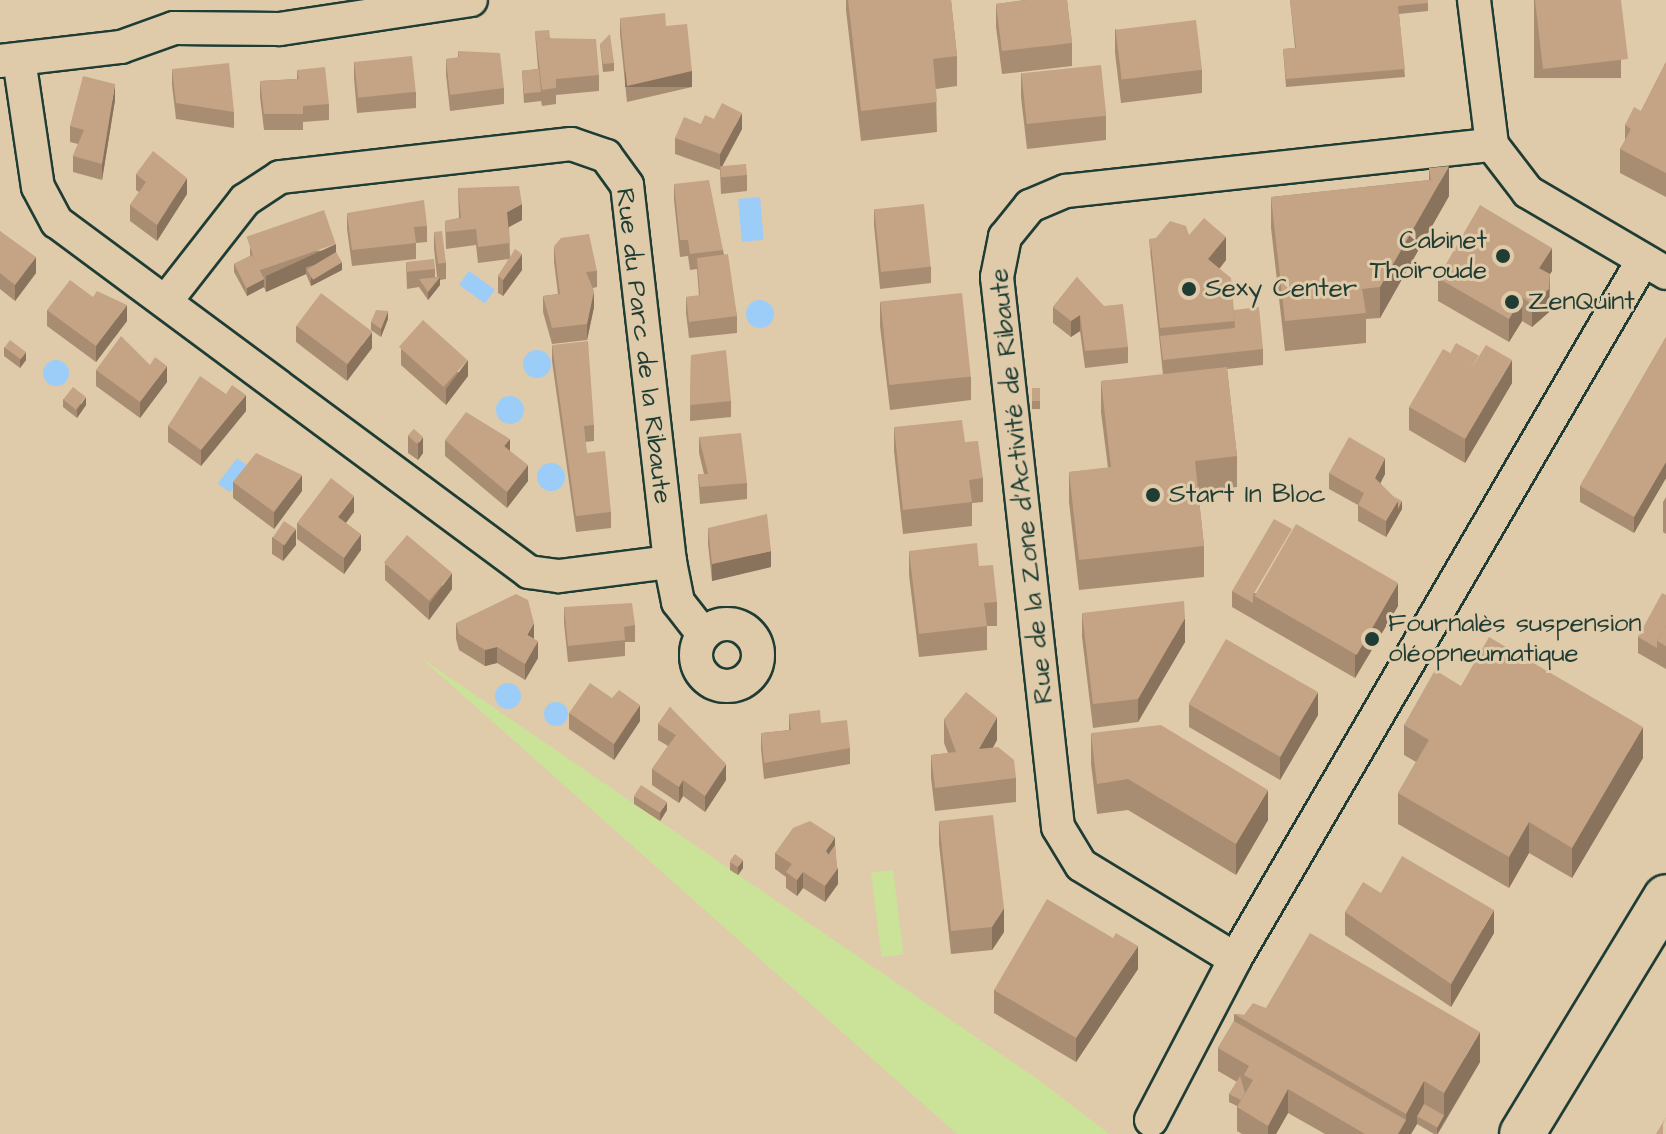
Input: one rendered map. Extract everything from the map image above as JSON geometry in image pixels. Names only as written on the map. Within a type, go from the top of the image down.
[{"type":"main road","points":[[1522,1134],[1666,897]]},
{"type":"street","points":[[471,0],[280,29],[174,28],[121,47],[9,60],[47,210],[529,572],[559,576],[670,562]]},
{"type":"street","points":[[1151,1120],[1235,959],[1654,266],[1528,192],[1492,145],[1474,0]]},
{"type":"street","name":"Rue du Parc de la Ribaute","points":[[166,301],[245,200],[280,177],[571,144],[606,156],[627,185],[670,562],[678,602],[703,634]]},
{"type":"street","name":"Rue de la Zone d'Activité de Ribaute","points":[[1235,959],[1081,865],[1058,827],[998,257],[1030,206],[1066,191],[1492,145]]},
{"type":"green space","points":[[421,658],[1040,1081],[1109,1134],[957,1134]]},
{"type":"green space","points":[[893,870],[903,954],[882,957],[871,873]]},
{"type":"water","points":[[760,197],[764,240],[742,242],[738,199]]},
{"type":"water","points":[[469,271],[495,290],[485,304],[459,285]]},
{"type":"water","points":[[760,300],[770,304],[774,314],[770,324],[760,328],[750,324],[746,314],[750,304]]},
{"type":"water","points":[[537,350],[547,354],[551,364],[547,374],[537,378],[527,374],[523,364],[527,354]]},
{"type":"water","points":[[56,360],[65,364],[69,373],[65,382],[56,386],[47,382],[43,373],[47,364]]},
{"type":"water","points":[[510,396],[520,400],[524,410],[520,420],[510,424],[500,420],[496,410],[500,400]]},
{"type":"water","points":[[237,458],[249,467],[230,493],[218,484]]},
{"type":"water","points":[[551,463],[561,467],[565,477],[561,487],[551,491],[541,487],[537,477],[541,467]]},
{"type":"water","points":[[508,683],[517,687],[521,696],[517,705],[508,709],[499,705],[495,696],[499,687]]},
{"type":"water","points":[[556,702],[567,709],[568,714],[561,725],[556,726],[545,719],[544,714],[551,703]]},
{"type":"building","points":[[848,0],[951,0],[957,56],[933,59],[937,102],[861,111]]},
{"type":"building","points":[[1067,0],[1072,43],[1002,51],[996,4]]},
{"type":"building","points":[[1290,0],[1428,0],[1428,3],[1398,6],[1405,69],[1286,79],[1283,49],[1296,48]]},
{"type":"building","points":[[1535,0],[1621,0],[1628,59],[1543,69]]},
{"type":"building","points":[[665,13],[666,26],[687,24],[692,71],[627,86],[620,18]]},
{"type":"building","points":[[1196,20],[1202,70],[1122,79],[1116,30]]},
{"type":"building","points":[[549,30],[550,38],[536,38],[536,46],[535,31]]},
{"type":"building","points":[[610,34],[614,63],[603,64],[600,44]]},
{"type":"building","points":[[536,38],[596,39],[599,75],[556,79],[556,88],[542,90]]},
{"type":"building","points":[[458,51],[500,53],[504,88],[450,95],[446,59],[459,57]]},
{"type":"building","points":[[412,56],[416,92],[358,98],[354,62]]},
{"type":"building","points":[[1666,62],[1666,173],[1620,149],[1631,129],[1625,125],[1634,107],[1641,111]]},
{"type":"building","points":[[229,63],[234,112],[176,103],[172,69]]},
{"type":"building","points":[[1101,65],[1106,116],[1027,124],[1021,73]]},
{"type":"building","points":[[325,67],[329,104],[303,106],[303,114],[264,114],[260,81],[299,79],[297,70]]},
{"type":"building","points":[[539,69],[541,92],[524,93],[522,70]]},
{"type":"building","points":[[83,76],[115,84],[102,164],[73,156],[84,130],[70,126]]},
{"type":"building","points":[[722,103],[742,113],[720,154],[675,138],[684,117],[701,124],[705,115],[714,119]]},
{"type":"building","points":[[153,151],[187,178],[157,225],[130,205],[146,182],[136,174]]},
{"type":"building","points":[[746,164],[747,175],[721,177],[720,166]]},
{"type":"building","points":[[1449,166],[1380,287],[1362,289],[1366,313],[1285,321],[1271,197],[1431,180],[1429,168]]},
{"type":"building","points":[[709,180],[723,250],[690,254],[688,240],[680,240],[674,184]]},
{"type":"building","points":[[519,186],[522,204],[507,212],[510,243],[478,247],[476,229],[446,232],[445,221],[461,218],[458,188]]},
{"type":"building","points":[[424,200],[427,226],[414,227],[416,243],[352,250],[347,213]]},
{"type":"building","points":[[924,204],[931,267],[881,272],[874,209]]},
{"type":"building","points":[[1480,205],[1552,248],[1539,268],[1550,274],[1549,289],[1532,304],[1522,297],[1509,319],[1438,278]]},
{"type":"building","points":[[324,210],[336,244],[258,271],[246,237]]},
{"type":"building","points":[[1204,218],[1226,237],[1208,259],[1231,278],[1235,321],[1160,328],[1151,244],[1170,221],[1186,226],[1189,235]]},
{"type":"building","points":[[0,231],[36,257],[15,285],[0,273]]},
{"type":"building","points":[[442,231],[446,263],[438,264],[434,232]]},
{"type":"building","points":[[589,234],[597,271],[586,272],[594,291],[587,324],[552,328],[543,296],[560,294],[554,246],[561,238]]},
{"type":"building","points":[[515,249],[522,254],[503,280],[498,276]]},
{"type":"building","points":[[336,252],[342,262],[313,280],[307,270]]},
{"type":"building","points":[[728,254],[737,316],[689,322],[686,297],[700,295],[697,258]]},
{"type":"building","points":[[252,255],[264,279],[246,288],[234,264]]},
{"type":"building","points":[[434,259],[435,269],[407,272],[406,262]]},
{"type":"building","points":[[440,277],[428,292],[419,279]]},
{"type":"building","points":[[1077,277],[1104,306],[1123,304],[1128,347],[1085,351],[1080,315],[1071,321],[1053,307]]},
{"type":"building","points":[[70,280],[93,297],[97,291],[127,305],[96,346],[47,310]]},
{"type":"building","points":[[321,293],[372,332],[347,364],[296,326]]},
{"type":"building","points":[[962,293],[971,377],[889,385],[880,302]]},
{"type":"building","points":[[1259,307],[1263,349],[1163,360],[1160,336],[1235,328],[1234,310]]},
{"type":"building","points":[[376,310],[388,311],[381,329],[371,322]]},
{"type":"building","points":[[423,320],[468,360],[443,387],[399,347]]},
{"type":"building","points":[[121,336],[150,365],[155,357],[167,366],[140,402],[96,370]]},
{"type":"building","points":[[1666,337],[1666,462],[1634,517],[1580,486]]},
{"type":"building","points":[[10,340],[26,352],[21,359],[5,347]]},
{"type":"building","points":[[588,341],[594,425],[584,426],[587,453],[605,451],[611,512],[576,516],[552,345]]},
{"type":"building","points":[[1456,343],[1479,356],[1473,366],[1450,353]]},
{"type":"building","points":[[1486,345],[1512,360],[1465,439],[1409,407],[1443,349],[1473,366]]},
{"type":"building","points":[[726,350],[731,401],[690,405],[691,355]]},
{"type":"building","name":"Start In Bloc","points":[[1227,367],[1237,456],[1195,461],[1204,546],[1079,560],[1069,472],[1111,467],[1101,381]]},
{"type":"building","points":[[200,376],[226,394],[232,385],[246,395],[201,450],[168,426]]},
{"type":"building","points":[[73,387],[86,397],[76,409],[63,400]]},
{"type":"building","points":[[1032,388],[1040,388],[1040,401],[1032,401]]},
{"type":"building","points":[[466,412],[510,439],[504,446],[528,465],[507,492],[445,440]]},
{"type":"building","points":[[962,420],[965,442],[978,441],[983,478],[969,480],[972,502],[903,510],[894,427]]},
{"type":"building","points":[[414,429],[423,437],[417,444],[408,436]]},
{"type":"building","points":[[741,433],[747,483],[700,487],[698,474],[708,474],[699,437]]},
{"type":"building","points":[[1349,437],[1385,458],[1375,478],[1398,501],[1386,521],[1358,505],[1364,493],[1329,473]]},
{"type":"building","points":[[256,453],[302,475],[274,512],[233,482]]},
{"type":"building","points":[[331,478],[354,496],[338,517],[361,534],[344,558],[297,523]]},
{"type":"building","points":[[767,514],[771,551],[712,564],[708,528]]},
{"type":"building","points":[[1274,519],[1292,529],[1253,595],[1253,603],[1232,591]]},
{"type":"building","points":[[284,521],[296,529],[284,545],[273,538]]},
{"type":"building","points":[[1296,524],[1398,583],[1357,655],[1254,596]]},
{"type":"building","points":[[407,535],[452,573],[429,601],[384,563]]},
{"type":"building","points":[[977,543],[979,566],[993,565],[997,602],[984,603],[987,626],[919,634],[909,551]]},
{"type":"building","points":[[1662,593],[1666,595],[1666,626],[1657,641],[1657,648],[1638,637]]},
{"type":"building","points":[[516,594],[528,600],[534,623],[527,635],[538,641],[525,664],[497,647],[485,650],[459,634],[456,623]]},
{"type":"building","points":[[1184,601],[1185,618],[1138,699],[1093,704],[1082,613]]},
{"type":"building","points":[[632,603],[635,625],[624,627],[625,640],[568,646],[564,607]]},
{"type":"building","points":[[1666,626],[1666,646],[1657,641]]},
{"type":"building","points":[[1489,637],[1643,727],[1572,848],[1529,822],[1509,857],[1398,793],[1429,740],[1404,725],[1435,670],[1461,686]]},
{"type":"building","points":[[1226,639],[1318,692],[1280,757],[1188,704]]},
{"type":"building","points":[[590,683],[612,698],[619,690],[640,705],[614,744],[569,713]]},
{"type":"building","points":[[966,692],[997,717],[979,749],[998,747],[1014,760],[1016,778],[935,788],[931,755],[956,752],[944,719]]},
{"type":"building","points":[[670,707],[726,764],[705,796],[683,780],[679,787],[652,769],[676,735],[658,724]]},
{"type":"building","points":[[820,710],[821,723],[847,720],[850,748],[764,763],[761,733],[791,730],[789,714]]},
{"type":"building","points":[[1161,725],[1268,790],[1236,844],[1128,779],[1097,784],[1091,733]]},
{"type":"building","points":[[641,785],[667,802],[660,813],[634,796]]},
{"type":"building","points":[[993,815],[1004,908],[992,927],[951,931],[939,821]]},
{"type":"building","points":[[810,821],[835,837],[826,851],[838,868],[825,886],[803,872],[797,880],[786,872],[792,864],[775,853],[793,828]]},
{"type":"building","points":[[835,845],[837,866],[828,855]]},
{"type":"building","points":[[735,854],[743,860],[738,867],[730,861]]},
{"type":"building","points":[[1402,856],[1494,910],[1451,984],[1345,912],[1363,882],[1381,893]]},
{"type":"building","points":[[1047,899],[1113,938],[1116,933],[1138,946],[1076,1038],[994,990]]},
{"type":"building","points":[[1310,933],[1480,1032],[1444,1093],[1424,1081],[1406,1114],[1234,1014],[1244,1015],[1253,1003],[1266,1008]]},
{"type":"building","points":[[1234,1021],[1406,1120],[1398,1134],[1365,1134],[1288,1089],[1268,1126],[1237,1107],[1253,1080],[1244,1075],[1249,1066],[1218,1048]]},
{"type":"building","points":[[1240,1076],[1245,1093],[1241,1100],[1229,1094]]},
{"type":"building","points":[[1424,1104],[1444,1115],[1437,1127],[1417,1116]]},
{"type":"building","points":[[1666,1117],[1663,1134],[1656,1134]]},
{"type":"place","name":"Cabinet Thoiroude","points":[[1503,256]]},
{"type":"place","name":"Sexy Center","points":[[1189,289]]},
{"type":"place","name":"ZenQuint","points":[[1512,302]]},
{"type":"place","name":"Start In Bloc","points":[[1153,495]]},
{"type":"place","name":"Fournalès suspension oléopneumatique","points":[[1372,639]]}]
